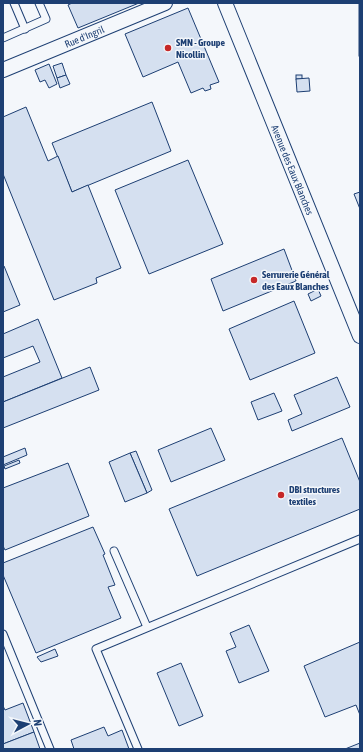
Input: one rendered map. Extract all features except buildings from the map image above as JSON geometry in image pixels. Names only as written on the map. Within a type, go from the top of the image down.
[{"type":"street","name":"Rue d'Ingril","points":[[3,70],[165,3]]},
{"type":"street","name":"Avenue des Eaux Blanches","points":[[225,3],[360,336]]},
{"type":"lane","points":[[14,3],[25,29]]},
{"type":"lane","points":[[3,38],[46,19],[39,3]]},
{"type":"lane","points":[[138,749],[96,649],[360,539]]},
{"type":"lane","points":[[114,551],[147,628]]},
{"type":"lane","points":[[3,634],[50,749]]},
{"type":"place","name":"SMN - Groupe Nicollin","points":[[168,48]]},
{"type":"place","name":"Serrurerie Général des Eaux Blanches","points":[[254,280]]},
{"type":"place","name":"DBI structures textiles","points":[[281,495]]}]
